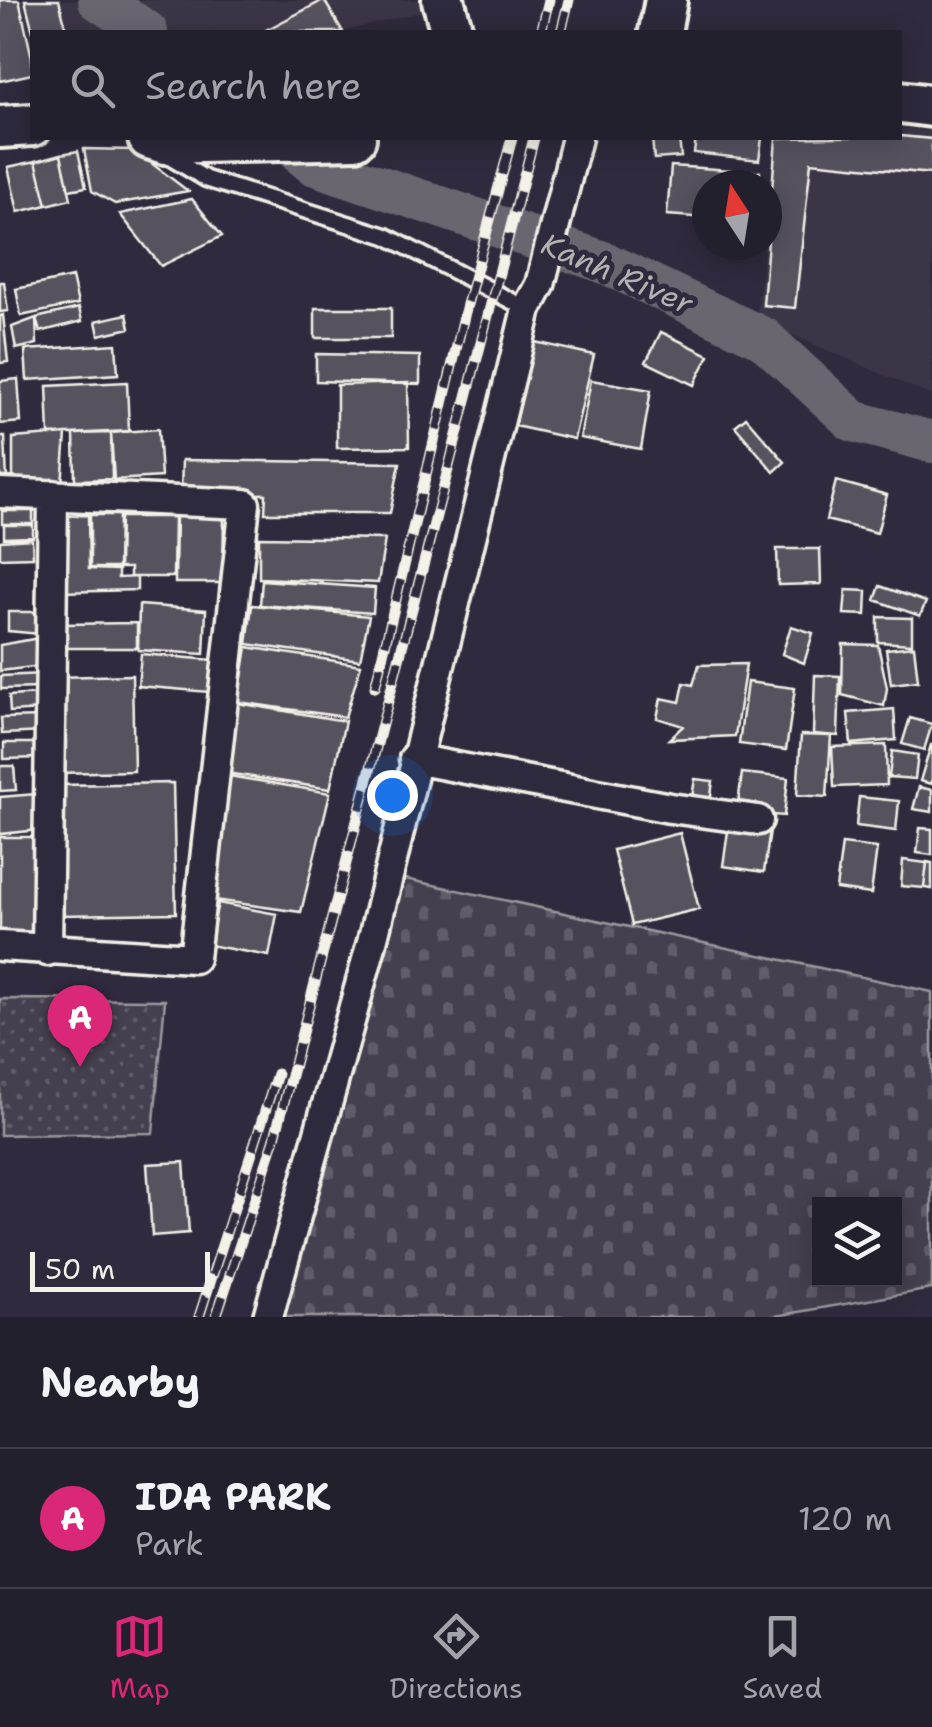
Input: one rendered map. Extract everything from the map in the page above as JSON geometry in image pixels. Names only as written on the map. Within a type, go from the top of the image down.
[{"type":"street","points":[[444,0],[452,30]]},
{"type":"street","points":[[660,30],[666,0]]},
{"type":"street","points":[[902,102],[932,106]]},
{"type":"street","points":[[0,126],[30,125]]},
{"type":"street","points":[[268,1317],[372,942],[414,759],[576,140]]},
{"type":"street","points":[[0,494],[245,504],[194,958],[0,946]]},
{"type":"street","points":[[47,951],[53,496]]},
{"type":"street","points":[[414,759],[670,808],[758,820]]},
{"type":"lane","points":[[138,140],[206,179],[386,236],[534,297]]},
{"type":"shaded area","points":[[0,0],[467,0],[349,30],[30,30],[30,64],[0,66]]},
{"type":"shaded area","points":[[902,128],[932,131],[932,396],[756,319],[763,260],[782,260],[782,170],[773,170],[777,140],[902,140]]},
{"type":"green space","points":[[387,875],[932,992],[932,1289],[770,1317],[268,1317]]},
{"type":"green space","points":[[0,999],[165,1000],[153,1133],[0,1135]]},
{"type":"building","points":[[0,0],[19,0],[30,49],[30,74],[0,81]]},
{"type":"building","points":[[25,0],[59,0],[66,30],[32,30]]},
{"type":"building","points":[[324,0],[342,30],[266,30]]},
{"type":"building","points":[[902,136],[932,139],[932,174],[811,162],[795,308],[763,305],[767,260],[782,260],[782,170],[774,170],[776,140],[902,140]]},
{"type":"building","points":[[652,140],[679,140],[681,157],[654,159]]},
{"type":"building","points":[[696,140],[762,140],[759,160],[694,153]]},
{"type":"building","points":[[84,149],[134,150],[188,191],[115,204],[92,191]]},
{"type":"building","points":[[78,151],[86,187],[69,190],[61,154]]},
{"type":"building","points":[[61,154],[71,199],[47,205],[36,161]]},
{"type":"building","points":[[36,161],[47,205],[18,212],[8,167]]},
{"type":"building","points":[[671,166],[730,170],[692,170],[692,217],[667,215]]},
{"type":"building","points":[[192,199],[222,236],[161,266],[120,214]]},
{"type":"building","points":[[72,277],[78,304],[21,316],[16,289]]},
{"type":"building","points":[[0,282],[4,282],[8,311],[0,312]]},
{"type":"building","points":[[79,308],[82,321],[40,332],[36,318]]},
{"type":"building","points":[[315,308],[391,308],[391,338],[315,338]]},
{"type":"building","points":[[127,314],[130,328],[99,335],[96,321]]},
{"type":"building","points":[[3,315],[8,362],[0,363],[0,316]]},
{"type":"building","points":[[36,318],[37,344],[16,349],[12,327]]},
{"type":"building","points":[[661,332],[709,355],[694,385],[646,362]]},
{"type":"building","points":[[535,342],[594,355],[574,439],[515,426]]},
{"type":"building","points":[[116,344],[118,374],[27,380],[25,350]]},
{"type":"building","points":[[316,354],[420,356],[420,384],[316,381]]},
{"type":"building","points":[[18,379],[21,422],[0,424],[0,381]]},
{"type":"building","points":[[591,380],[651,390],[641,449],[580,438]]},
{"type":"building","points":[[127,382],[129,431],[49,435],[47,386]]},
{"type":"building","points":[[408,383],[409,447],[337,448],[337,385]]},
{"type":"building","points":[[746,417],[785,462],[774,472],[735,426]]},
{"type":"building","points":[[158,429],[161,477],[114,480],[111,433]]},
{"type":"building","points":[[111,433],[112,479],[75,480],[74,434]]},
{"type":"building","points":[[66,434],[62,485],[13,484],[13,438]]},
{"type":"building","points":[[0,437],[5,437],[7,480],[0,480]]},
{"type":"building","points":[[182,460],[400,463],[390,513],[265,513],[266,494],[181,493]]},
{"type":"building","points":[[836,481],[887,495],[877,533],[826,520]]},
{"type":"building","points":[[2,511],[33,511],[33,524],[2,524]]},
{"type":"building","points":[[176,513],[224,513],[223,583],[175,583]]},
{"type":"building","points":[[88,515],[89,569],[118,570],[118,578],[137,577],[137,590],[60,592],[59,516]]},
{"type":"building","points":[[90,515],[119,515],[118,568],[90,568]]},
{"type":"building","points":[[120,517],[174,517],[173,577],[130,577],[130,568],[119,568]]},
{"type":"building","points":[[4,525],[33,525],[33,537],[4,538]]},
{"type":"building","points":[[259,537],[385,539],[378,583],[259,578]]},
{"type":"building","points":[[32,539],[33,557],[0,558],[0,541]]},
{"type":"building","points":[[777,549],[820,549],[821,584],[778,585]]},
{"type":"building","points":[[262,580],[375,588],[373,613],[260,605]]},
{"type":"building","points":[[880,586],[926,602],[920,616],[875,600]]},
{"type":"building","points":[[846,590],[867,591],[866,615],[844,614]]},
{"type":"building","points":[[139,605],[206,610],[204,654],[138,650]]},
{"type":"building","points":[[252,605],[369,616],[360,660],[247,644]]},
{"type":"building","points":[[8,612],[42,612],[40,634],[8,631]]},
{"type":"building","points":[[878,617],[912,618],[912,644],[878,642]]},
{"type":"building","points":[[137,623],[137,648],[62,648],[62,624]]},
{"type":"building","points":[[791,626],[813,633],[804,663],[782,654]]},
{"type":"building","points":[[39,638],[41,666],[0,671],[0,645]]},
{"type":"building","points":[[843,644],[878,645],[887,688],[884,706],[842,695]]},
{"type":"building","points":[[914,646],[918,681],[891,684],[886,649]]},
{"type":"building","points":[[247,647],[361,665],[345,717],[238,702]]},
{"type":"building","points":[[141,654],[212,660],[209,692],[138,686]]},
{"type":"building","points":[[746,664],[735,736],[669,739],[683,726],[657,718],[661,698],[680,702],[684,683],[693,685],[699,665]]},
{"type":"building","points":[[42,674],[42,688],[1,689],[1,676]]},
{"type":"building","points":[[132,675],[134,771],[59,773],[57,677]]},
{"type":"building","points":[[815,675],[840,676],[838,736],[813,734]]},
{"type":"building","points":[[747,682],[795,688],[786,750],[739,744]]},
{"type":"building","points":[[41,694],[41,710],[10,712],[9,696]]},
{"type":"building","points":[[237,703],[345,721],[330,789],[226,773]]},
{"type":"building","points":[[894,709],[896,740],[851,744],[848,713]]},
{"type":"building","points":[[45,717],[45,732],[2,734],[1,718]]},
{"type":"building","points":[[910,718],[932,724],[924,750],[902,744]]},
{"type":"building","points":[[801,735],[831,736],[827,797],[797,795]]},
{"type":"building","points":[[4,743],[42,743],[41,758],[4,759]]},
{"type":"building","points":[[886,745],[887,785],[834,787],[832,747]]},
{"type":"building","points":[[932,745],[932,784],[920,781]]},
{"type":"building","points":[[892,751],[918,755],[915,779],[889,777]]},
{"type":"building","points":[[0,766],[14,766],[16,790],[0,791]]},
{"type":"building","points":[[742,773],[788,778],[784,816],[737,812]]},
{"type":"building","points":[[229,776],[330,793],[301,912],[207,899]]},
{"type":"building","points":[[695,779],[713,781],[709,811],[690,809]]},
{"type":"building","points":[[173,783],[176,913],[61,915],[59,785]]},
{"type":"building","points":[[919,787],[932,790],[932,812],[913,809]]},
{"type":"building","points":[[36,794],[40,830],[0,834],[0,797]]},
{"type":"building","points":[[859,797],[899,801],[896,831],[856,826]]},
{"type":"building","points":[[730,817],[771,823],[764,872],[723,866]]},
{"type":"building","points":[[920,828],[932,829],[932,855],[917,853]]},
{"type":"building","points":[[680,833],[699,909],[632,925],[613,850]]},
{"type":"building","points":[[0,837],[41,837],[41,933],[0,933]]},
{"type":"building","points":[[842,844],[877,848],[871,894],[836,889]]},
{"type":"building","points":[[903,860],[927,863],[924,888],[901,886]]},
{"type":"building","points":[[927,862],[932,863],[932,889],[924,888]]},
{"type":"building","points":[[218,903],[277,914],[269,956],[209,945]]},
{"type":"building","points":[[184,1162],[189,1233],[152,1236],[147,1164]]},
{"type":"waterway","name":"Kanh River","points":[[99,0],[144,30]]},
{"type":"waterway","name":"Kanh River","points":[[284,140],[313,164],[603,262],[763,338],[853,421],[932,442]]},
{"type":"railway","points":[[542,30],[549,0]]},
{"type":"railway","points":[[562,30],[569,0]]},
{"type":"railway","points":[[375,687],[465,312],[511,140]]},
{"type":"railway","points":[[216,1317],[274,1141],[533,140]]},
{"type":"railway","points":[[199,1317],[277,1074]]},
{"type":"place","name":"IDA PARK","points":[[80,1067]]}]
